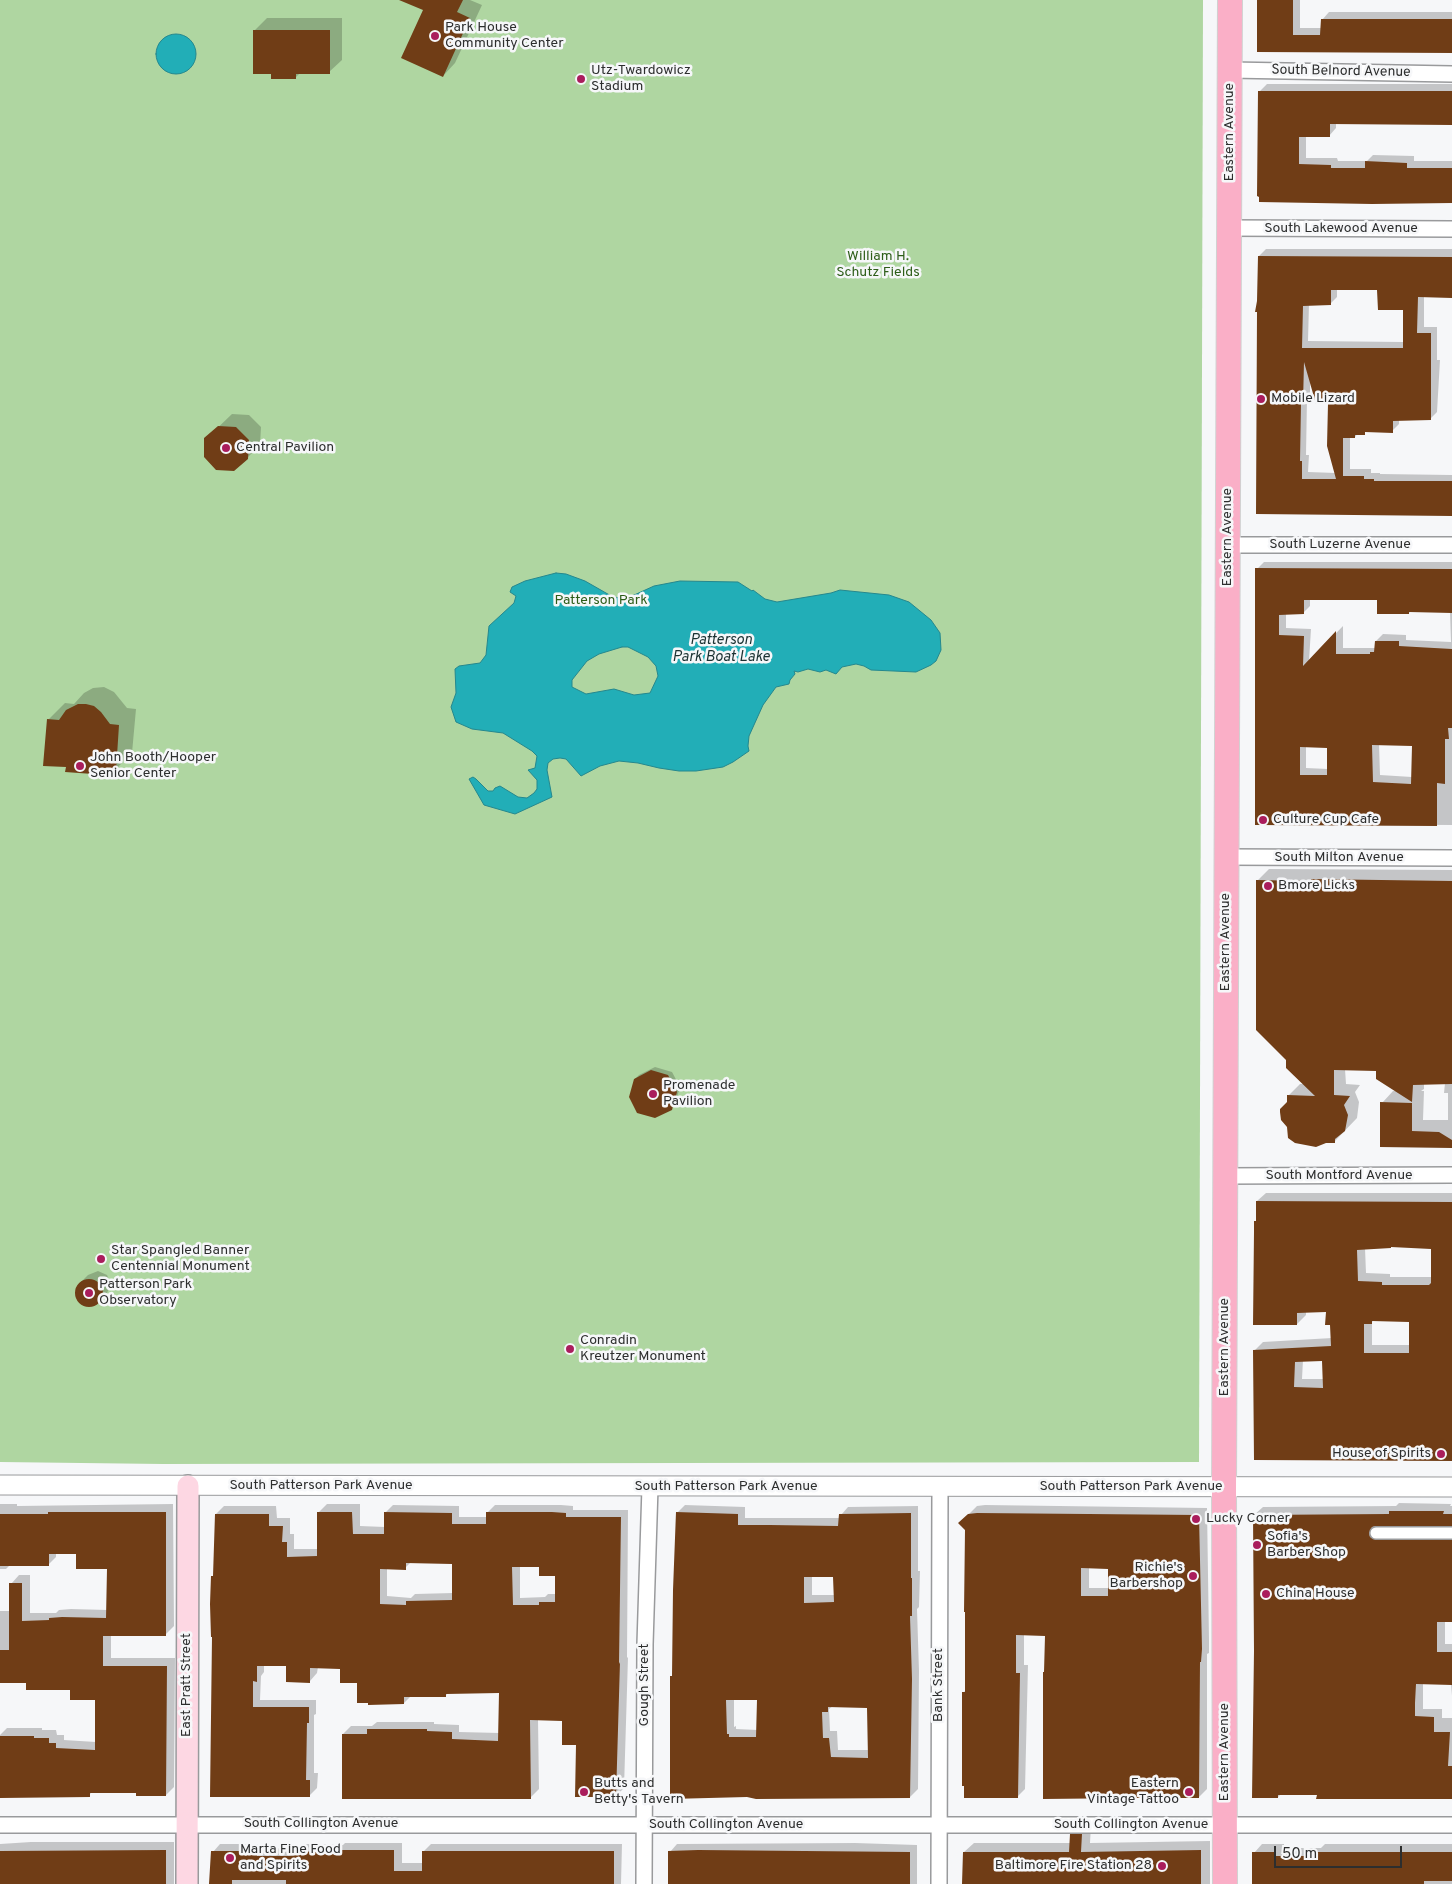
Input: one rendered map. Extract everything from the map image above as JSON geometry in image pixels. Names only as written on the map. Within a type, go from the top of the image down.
[{"type":"main road","name":"Eastern Avenue","points":[[1225,1884],[1224,1488],[1230,0]]},
{"type":"main road","name":"East Pratt Street","points":[[187,1884],[188,1486]]},
{"type":"street","name":"South Belnord Avenue","points":[[1230,70],[1452,74]]},
{"type":"street","name":"South Lakewood Avenue","points":[[1229,228],[1452,229]]},
{"type":"street","name":"South Luzerne Avenue","points":[[1228,544],[1452,545]]},
{"type":"street","name":"South Milton Avenue","points":[[1226,857],[1452,858]]},
{"type":"street","name":"South Montford Avenue","points":[[1225,1176],[1452,1175]]},
{"type":"street","name":"South Patterson Park Avenue","points":[[0,1485],[1452,1487]]},
{"type":"street","name":"Gough Street","points":[[644,1884],[645,1644],[650,1487]]},
{"type":"street","name":"Bank Street","points":[[939,1884],[940,1487]]},
{"type":"street","points":[[1376,1533],[1452,1533]]},
{"type":"street","name":"South Collington Avenue","points":[[0,1825],[1452,1825]]},
{"type":"green space","name":"Patterson Park","points":[[0,0],[1203,0],[1199,1462],[163,1464],[0,1462]]},
{"type":"water","points":[[176,34],[190,40],[196,54],[190,68],[176,74],[162,68],[156,54],[162,40]]},
{"type":"water","name":"Patterson Park Boat Lake","points":[[556,573],[566,574],[585,581],[613,597],[622,598],[632,596],[654,586],[680,581],[738,582],[765,599],[777,602],[840,590],[889,595],[909,602],[931,620],[940,633],[941,650],[936,661],[916,672],[871,670],[856,664],[842,667],[836,674],[826,670],[820,672],[808,669],[798,672],[794,671],[795,674],[789,684],[776,687],[763,705],[749,736],[749,751],[723,767],[696,771],[679,771],[619,761],[600,766],[581,776],[566,759],[553,759],[548,763],[547,770],[552,797],[515,814],[484,805],[469,779],[473,777],[488,791],[493,791],[500,786],[518,797],[527,798],[537,789],[537,780],[528,770],[535,768],[537,756],[503,733],[472,729],[456,722],[451,707],[456,693],[455,669],[459,666],[480,663],[486,655],[489,626],[514,603],[516,596],[510,592],[512,587],[525,581]],"holes":[[[628,647],[648,657],[656,666],[658,676],[650,693],[634,695],[614,689],[586,694],[572,687],[572,680],[587,661],[599,654]]]},
{"type":"building","points":[[399,0],[463,0],[457,12],[470,18],[443,77],[401,58],[423,10]]},
{"type":"building","points":[[1257,0],[1293,0],[1293,35],[1320,35],[1321,19],[1452,19],[1452,53],[1257,52]]},
{"type":"building","points":[[253,30],[330,30],[330,74],[296,74],[296,79],[271,79],[271,74],[253,74]]},
{"type":"building","points":[[1258,91],[1452,91],[1452,125],[1330,124],[1330,137],[1299,137],[1299,164],[1331,165],[1331,168],[1365,168],[1365,161],[1407,163],[1407,168],[1452,168],[1452,203],[1259,202],[1259,197],[1257,196]]},
{"type":"building","points":[[1258,256],[1452,257],[1452,298],[1418,297],[1417,333],[1431,333],[1431,420],[1393,421],[1393,433],[1365,432],[1365,435],[1355,435],[1355,438],[1343,438],[1343,476],[1364,476],[1364,479],[1374,479],[1374,481],[1452,481],[1452,516],[1256,514],[1257,312],[1255,312]],"holes":[[[1331,290],[1377,290],[1378,310],[1403,310],[1403,348],[1302,348],[1303,306],[1331,305]],[[1304,362],[1316,404],[1328,404],[1327,446],[1336,479],[1302,479],[1302,461],[1300,461]]]},
{"type":"building","name":"Central Pavilion","points":[[218,426],[236,427],[249,440],[248,459],[234,471],[216,470],[204,457],[204,438]]},
{"type":"building","points":[[1255,568],[1452,569],[1452,613],[1409,612],[1409,614],[1377,614],[1377,600],[1304,600],[1304,614],[1279,615],[1279,635],[1304,636],[1303,666],[1336,631],[1336,654],[1370,654],[1370,652],[1374,652],[1375,641],[1399,641],[1399,646],[1452,649],[1452,728],[1448,728],[1449,739],[1445,739],[1445,784],[1437,783],[1437,826],[1255,825]],"holes":[[[1372,745],[1412,746],[1411,784],[1373,782]],[[1300,747],[1327,748],[1327,775],[1300,775]]]},
{"type":"building","points":[[78,704],[94,706],[110,724],[119,725],[116,771],[93,770],[93,774],[65,772],[66,767],[43,766],[47,719],[59,720],[66,710]]},
{"type":"building","points":[[1311,879],[1452,881],[1452,1084],[1413,1085],[1412,1102],[1376,1079],[1376,1071],[1334,1070],[1334,1095],[1350,1096],[1344,1105],[1348,1115],[1345,1131],[1335,1139],[1335,1143],[1326,1143],[1316,1147],[1295,1143],[1288,1138],[1287,1127],[1281,1120],[1280,1112],[1280,1109],[1287,1102],[1287,1095],[1315,1096],[1286,1068],[1286,1060],[1256,1030],[1256,880],[1311,881]]},
{"type":"building","name":"Promenade Pavilion","points":[[651,1070],[668,1075],[677,1092],[672,1110],[655,1118],[637,1113],[629,1097],[634,1079]]},
{"type":"building","points":[[1380,1102],[1412,1103],[1412,1131],[1439,1132],[1452,1140],[1452,1148],[1380,1147]]},
{"type":"building","points":[[1256,1201],[1452,1202],[1452,1461],[1254,1460],[1253,1350],[1331,1346],[1330,1325],[1325,1325],[1326,1312],[1297,1313],[1297,1325],[1253,1325],[1254,1221],[1256,1221]],"holes":[[[1391,1247],[1431,1249],[1431,1283],[1429,1285],[1382,1285],[1382,1282],[1358,1281],[1357,1250]],[[1372,1321],[1409,1322],[1409,1353],[1364,1353],[1364,1324],[1372,1324]],[[1322,1361],[1323,1388],[1294,1387],[1295,1362]]]},
{"type":"building","name":"Patterson Park Observatory","points":[[89,1279],[99,1283],[103,1293],[99,1303],[89,1307],[79,1303],[75,1293],[79,1283]]},
{"type":"building","points":[[1389,1511],[1444,1511],[1443,1514],[1452,1514],[1452,1526],[1376,1526],[1372,1527],[1369,1533],[1370,1537],[1376,1540],[1452,1540],[1452,1622],[1437,1622],[1437,1652],[1452,1652],[1452,1685],[1416,1684],[1415,1716],[1434,1717],[1434,1732],[1450,1732],[1448,1766],[1452,1766],[1452,1799],[1316,1799],[1317,1795],[1278,1795],[1278,1798],[1252,1798],[1253,1515],[1389,1514]]},
{"type":"building","points":[[48,1512],[166,1512],[166,1636],[103,1636],[103,1666],[167,1666],[166,1796],[136,1796],[136,1793],[90,1793],[90,1797],[0,1798],[0,1736],[49,1738],[49,1743],[56,1743],[56,1748],[95,1750],[95,1700],[70,1700],[70,1690],[26,1690],[26,1683],[0,1683],[0,1650],[9,1650],[9,1583],[22,1583],[22,1621],[49,1620],[49,1618],[62,1617],[106,1618],[107,1569],[76,1569],[76,1554],[49,1554],[49,1566],[0,1566],[0,1514],[48,1514]]},
{"type":"building","points":[[317,1512],[352,1512],[353,1534],[384,1534],[384,1512],[452,1513],[452,1524],[486,1524],[486,1512],[552,1512],[566,1513],[566,1517],[621,1517],[619,1664],[620,1662],[616,1797],[575,1797],[576,1745],[562,1745],[562,1721],[530,1720],[531,1799],[342,1799],[342,1734],[367,1734],[367,1729],[427,1729],[427,1731],[452,1732],[452,1739],[498,1741],[499,1693],[446,1694],[446,1697],[404,1697],[404,1704],[368,1705],[368,1703],[357,1703],[357,1683],[340,1683],[340,1669],[310,1668],[310,1683],[286,1682],[286,1666],[257,1666],[257,1682],[253,1681],[253,1707],[309,1707],[306,1780],[310,1780],[310,1797],[210,1797],[212,1637],[210,1604],[215,1514],[269,1514],[269,1526],[283,1526],[282,1542],[287,1542],[287,1557],[317,1556]],"holes":[[[406,1563],[452,1564],[452,1600],[406,1601],[406,1605],[380,1604],[380,1569],[406,1570]],[[512,1567],[539,1567],[539,1576],[555,1576],[555,1602],[539,1602],[539,1605],[513,1605]]]},
{"type":"building","points":[[676,1512],[738,1514],[738,1525],[838,1526],[839,1514],[911,1513],[912,1616],[910,1616],[912,1679],[910,1798],[756,1799],[747,1797],[670,1799],[670,1676],[672,1676]],"holes":[[[804,1577],[833,1577],[834,1602],[804,1603]],[[726,1700],[757,1700],[756,1737],[729,1737],[729,1734],[727,1734]],[[828,1707],[867,1708],[868,1758],[831,1757],[829,1738],[823,1738],[822,1712],[828,1712]]]},
{"type":"building","points":[[968,1514],[1199,1515],[1202,1649],[1200,1662],[1199,1798],[1176,1798],[1176,1802],[1162,1802],[1162,1798],[1043,1799],[1043,1672],[1045,1636],[1016,1635],[1016,1673],[1020,1673],[1018,1798],[964,1798],[964,1786],[962,1786],[962,1692],[965,1692],[965,1530],[958,1523]],"holes":[[[1081,1568],[1108,1569],[1108,1596],[1081,1596]]]},
{"type":"building","points":[[1070,1834],[1082,1834],[1081,1852],[1201,1850],[1201,1884],[962,1884],[963,1852],[1069,1852]]},
{"type":"building","points":[[166,1850],[166,1884],[0,1884],[0,1851]]},
{"type":"building","points":[[336,1850],[394,1850],[394,1871],[422,1871],[422,1851],[614,1851],[614,1884],[286,1884],[286,1880],[232,1880],[232,1884],[209,1884],[211,1851],[257,1851],[257,1856],[288,1856],[297,1855],[297,1851],[336,1853]]},
{"type":"building","points":[[668,1851],[910,1852],[910,1884],[668,1884]]},
{"type":"building","points":[[1252,1852],[1276,1852],[1276,1856],[1315,1856],[1315,1852],[1452,1852],[1452,1881],[1424,1881],[1424,1884],[1252,1884]]},
{"type":"place","name":"Park House Community Center","points":[[435,36]]},
{"type":"place","name":"Utz-Twardowicz Stadium","points":[[581,79]]},
{"type":"place","name":"Mobile Lizard","points":[[1261,399]]},
{"type":"place","name":"Central Pavilion","points":[[226,448]]},
{"type":"place","name":"John Booth/Hooper Senior Center","points":[[80,766]]},
{"type":"place","name":"Culture Cup Cafe","points":[[1263,820]]},
{"type":"place","name":"Bmore Licks","points":[[1268,886]]},
{"type":"place","name":"Promenade Pavilion","points":[[653,1094]]},
{"type":"place","name":"Star Spangled Banner Centennial Monument","points":[[101,1259]]},
{"type":"place","name":"Patterson Park Observatory","points":[[89,1293]]},
{"type":"place","name":"Conradin Kreutzer Monument","points":[[570,1349]]},
{"type":"place","name":"House of Spirits","points":[[1441,1454]]},
{"type":"place","name":"Lucky Corner","points":[[1196,1519]]},
{"type":"place","name":"Sofia's Barber Shop","points":[[1257,1545]]},
{"type":"place","name":"Richie's Barbershop","points":[[1193,1576]]},
{"type":"place","name":"China House","points":[[1266,1594]]},
{"type":"place","name":"Butts and Betty's Tavern","points":[[584,1792]]},
{"type":"place","name":"Eastern Vintage Tattoo","points":[[1189,1792]]},
{"type":"place","name":"Marta Fine Food and Spirits","points":[[230,1858]]},
{"type":"place","name":"Baltimore Fire Station 28","points":[[1162,1866]]},
{"type":"park label","name":"William H. Schutz Fields","points":[[878,266]]}]
